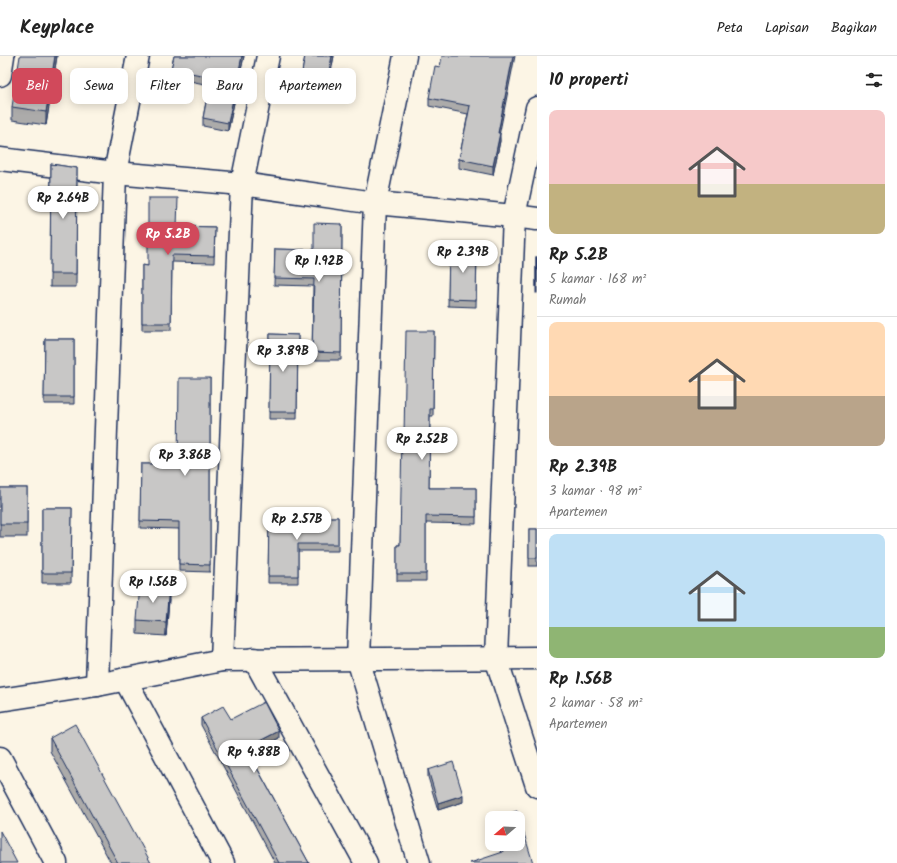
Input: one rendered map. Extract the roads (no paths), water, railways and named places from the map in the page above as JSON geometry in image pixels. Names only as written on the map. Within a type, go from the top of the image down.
[{"type":"street","points":[[0,75],[3,56]]},
{"type":"street","points":[[97,685],[115,173],[138,56]]},
{"type":"street","points":[[222,660],[242,184],[268,56]]},
{"type":"street","points":[[405,56],[375,203],[358,659],[419,863]]},
{"type":"street","points":[[537,108],[514,216],[496,658],[537,786]]},
{"type":"street","points":[[514,216],[537,159]]},
{"type":"street","points":[[0,160],[115,173],[242,184],[375,203],[537,219]]},
{"type":"street","points":[[0,700],[97,685],[222,660],[537,658]]},
{"type":"street","points":[[254,660],[366,863]]},
{"type":"street","points":[[125,679],[223,863]]},
{"type":"street","points":[[0,758],[56,863]]}]
